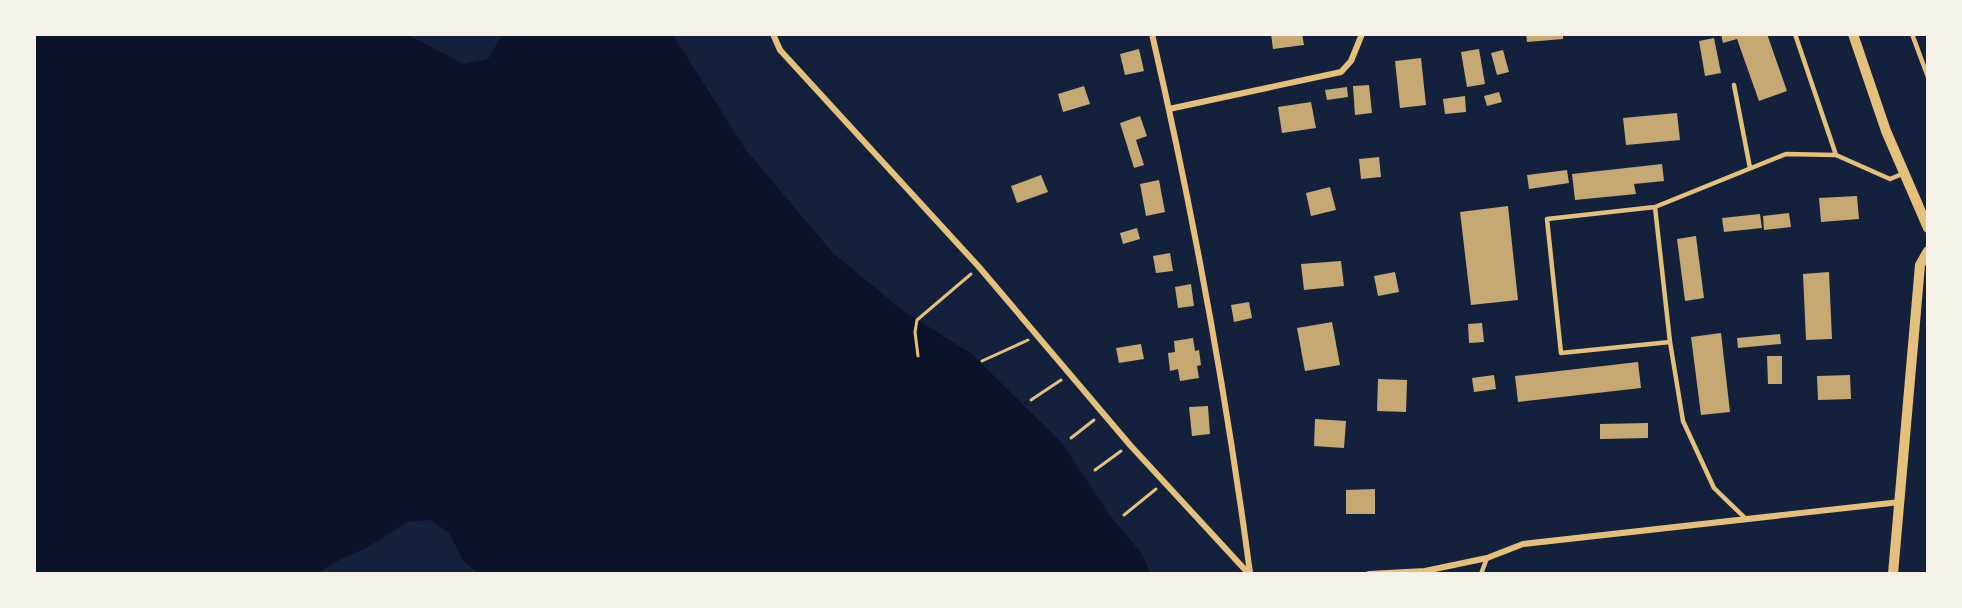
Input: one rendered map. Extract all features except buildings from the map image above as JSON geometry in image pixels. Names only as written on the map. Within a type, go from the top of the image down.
[{"type":"street","points":[[772,34],[780,50],[979,267],[1102,414],[1250,573]]},
{"type":"street","points":[[1152,34],[1169,109],[1223,388],[1250,573]]},
{"type":"street","points":[[1169,109],[1341,72],[1352,61],[1362,34]]},
{"type":"street","points":[[1853,34],[1902,174],[1928,228]]},
{"type":"street","points":[[1893,573],[1920,265],[1928,251]]},
{"type":"street","points":[[1369,573],[1423,572],[1487,558],[1523,544],[1744,517],[1900,502]]},
{"type":"lane","points":[[1795,34],[1836,155]]},
{"type":"lane","points":[[1912,34],[1928,77]]},
{"type":"lane","points":[[1734,85],[1750,168]]},
{"type":"lane","points":[[1670,342],[1561,353],[1547,219],[1655,207],[1786,154],[1836,155],[1890,179],[1902,174]]},
{"type":"lane","points":[[1655,207],[1670,342],[1683,422],[1714,488],[1744,517]]},
{"type":"lane","points":[[1481,573],[1487,558]]},
{"type":"path","points":[[918,356],[915,332],[917,320],[979,267]]},
{"type":"path","points":[[982,361],[1038,335]]},
{"type":"path","points":[[1032,400],[1070,374]]},
{"type":"path","points":[[1071,438],[1102,414]]},
{"type":"path","points":[[1095,470],[1130,445]]},
{"type":"path","points":[[1124,515],[1145,500],[1163,482]]},
{"type":"water","points":[[34,35],[409,35],[463,64],[488,59],[502,35],[673,35],[746,150],[833,253],[902,310],[972,354],[1063,444],[1109,514],[1142,554],[1150,573],[478,573],[464,562],[449,533],[431,520],[408,522],[368,547],[331,564],[319,573],[35,573]]}]
